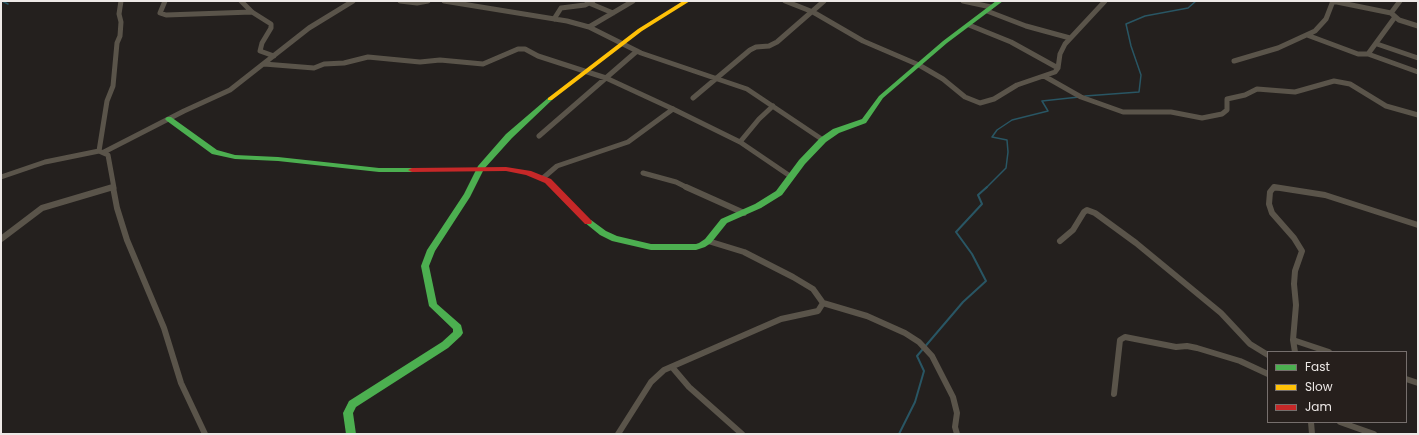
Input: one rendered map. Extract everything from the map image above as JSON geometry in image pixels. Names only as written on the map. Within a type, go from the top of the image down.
[{"type":"street","points":[[102,152],[107,101],[113,86],[117,43],[120,36],[121,22],[119,14],[121,1]]},
{"type":"street","points":[[165,1],[160,12],[166,15],[252,12]]},
{"type":"street","points":[[241,1],[252,12],[272,26],[262,43],[260,51],[274,56]]},
{"type":"street","points":[[1,177],[45,162],[102,152],[194,106],[230,90],[316,22],[354,1]]},
{"type":"street","points":[[400,1],[417,3],[428,1]]},
{"type":"street","points":[[444,1],[554,19],[589,27],[637,51],[716,77],[747,89],[823,140]]},
{"type":"street","points":[[589,27],[633,1]]},
{"type":"street","points":[[351,434],[348,413],[352,404],[445,345],[458,333],[458,328],[433,306],[425,266],[431,250],[467,194],[481,168],[496,150],[527,119],[586,70],[640,30],[687,1]]},
{"type":"street","points":[[785,1],[813,12],[863,41],[919,65],[943,79],[965,97],[980,103],[994,99],[1017,85],[1055,72],[1058,68],[1060,54],[1070,38],[1105,1]]},
{"type":"street","points":[[693,98],[716,77],[756,47],[773,45],[824,1]]},
{"type":"street","points":[[963,1],[989,9],[1026,26],[1070,38]]},
{"type":"street","points":[[170,119],[215,152],[235,157],[278,159],[379,170],[423,171],[481,168],[506,169],[543,178],[556,188],[592,226],[616,238],[637,245],[660,248],[696,247],[702,246],[708,242],[716,228],[724,221],[744,213],[779,193],[790,176],[823,140],[836,131],[854,126],[864,121],[881,97],[945,42],[1000,1]]},
{"type":"street","points":[[1234,61],[1278,48],[1307,35],[1322,24],[1333,1],[1350,3],[1393,15],[1418,26]]},
{"type":"street","points":[[1368,54],[1377,44],[1400,1]]},
{"type":"street","points":[[554,19],[561,8],[591,2],[613,13]]},
{"type":"street","points":[[968,25],[1011,42],[1058,68]]},
{"type":"street","points":[[1307,35],[1358,54],[1368,54],[1418,72]]},
{"type":"street","points":[[1377,44],[1418,58]]},
{"type":"street","points":[[264,64],[314,68],[328,64],[344,63],[371,57],[420,62],[440,60],[483,64],[518,49],[525,49],[538,56],[586,70],[606,78],[674,109],[740,142],[790,176]]},
{"type":"street","points":[[539,136],[563,113],[637,51]]},
{"type":"street","points":[[1044,76],[1081,97],[1123,112],[1171,112],[1202,118],[1222,114],[1227,110],[1226,99],[1245,96],[1257,89],[1295,92],[1334,81],[1350,84],[1386,106],[1418,115]]},
{"type":"street","points":[[740,142],[751,128],[773,106]]},
{"type":"street","points":[[543,178],[557,166],[628,142],[674,109]]},
{"type":"street","points":[[102,152],[110,158],[112,187],[128,240],[164,328],[181,383],[205,434]]},
{"type":"street","points":[[643,173],[676,182],[744,213]]},
{"type":"street","points":[[1,240],[42,208],[112,187]]},
{"type":"street","points":[[1295,351],[1293,340],[1296,305],[1294,284],[1295,270],[1302,251],[1294,238],[1272,213],[1269,204],[1270,192],[1274,187],[1325,195],[1418,225]]},
{"type":"street","points":[[1060,241],[1065,234],[1073,230],[1084,212],[1087,210],[1095,213],[1136,243],[1220,313],[1250,344],[1267,354]]},
{"type":"street","points":[[708,242],[744,252],[813,289],[823,303],[867,316],[905,333],[919,342],[932,356],[952,397],[957,413],[955,427],[957,434]]},
{"type":"street","points":[[618,434],[651,382],[664,370],[781,319],[818,311],[823,303]]},
{"type":"street","points":[[1114,394],[1120,340],[1125,337],[1132,337],[1176,347],[1187,346],[1197,348],[1240,361],[1267,374]]},
{"type":"street","points":[[1293,340],[1326,351]]},
{"type":"street","points":[[672,366],[689,387],[742,434]]},
{"type":"street","points":[[1407,379],[1418,383]]},
{"type":"street","points":[[1311,423],[1312,434]]},
{"type":"street","points":[[1343,423],[1374,434]]},
{"type":"waterway","points":[[2,1],[8,4]]},
{"type":"waterway","points":[[1085,96],[1139,92],[1141,75],[1131,46],[1126,24],[1145,16],[1188,8],[1196,1]]},
{"type":"waterway","points":[[987,187],[1006,168],[1008,152],[1007,140],[992,137],[997,130],[1012,120],[1048,111],[1042,101],[1079,97]]},
{"type":"waterway","points":[[899,434],[915,402],[924,371],[917,356],[963,302],[986,281],[972,254],[956,232],[982,204],[978,195],[987,187]]},
{"type":"traffic: fast","points":[[588,222],[603,233],[615,239],[651,247],[696,247],[702,245],[708,241],[724,221],[758,206],[779,193],[802,162],[823,140],[836,131],[864,121],[881,97],[945,42],[1000,1]]},
{"type":"traffic: fast","points":[[351,434],[348,413],[352,404],[445,345],[458,333],[458,328],[433,306],[425,266],[431,250],[467,195],[481,168],[509,136],[550,99]]},
{"type":"traffic: fast","points":[[169,119],[215,152],[235,157],[278,159],[379,170],[412,170]]},
{"type":"traffic: slow","points":[[550,99],[640,30],[687,1]]},
{"type":"traffic: jam","points":[[412,170],[506,169],[528,173],[548,181],[588,222]]}]
